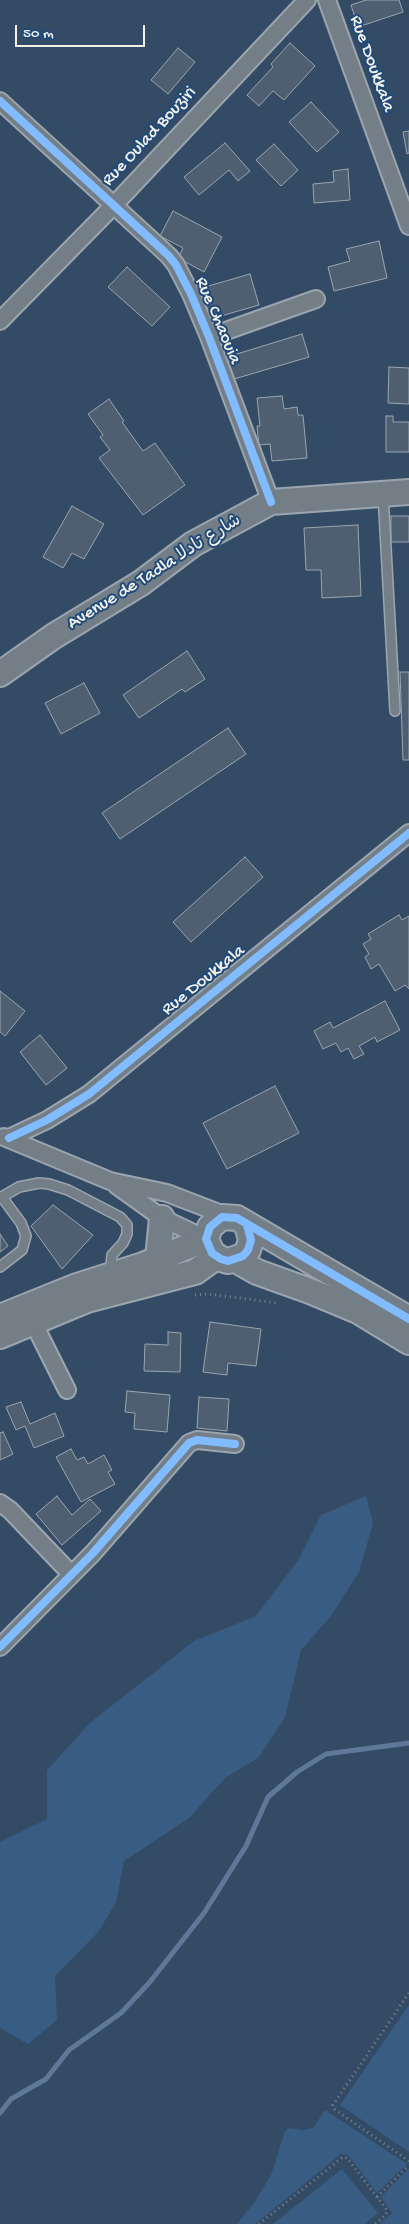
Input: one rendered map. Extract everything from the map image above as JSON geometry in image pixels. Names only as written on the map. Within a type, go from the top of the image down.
[{"type":"street","name":"Rue Oulad Bouziri","points":[[0,321],[114,205],[307,0]]},
{"type":"street","name":"Rue Doukkala","points":[[327,0],[409,226]]},
{"type":"street","name":"Rue Chaouia","points":[[1,106],[169,256],[192,294],[271,502]]},
{"type":"street","points":[[209,336],[316,299]]},
{"type":"street","name":"Avenue de Tadla شارع تادلا","points":[[0,674],[54,636],[141,583],[194,544],[271,502],[409,492]]},
{"type":"street","name":"Rue Doukkala","points":[[4,1137],[47,1120],[89,1094],[409,833]]},
{"type":"street","points":[[4,1137],[110,1181],[167,1193],[237,1221],[409,1319]]},
{"type":"street","points":[[110,1181],[162,1218],[219,1252],[257,1272],[358,1311],[409,1342]]},
{"type":"street","points":[[158,1258],[162,1218]]},
{"type":"street","points":[[0,1317],[45,1297],[143,1265],[158,1258],[219,1252],[245,1254],[250,1246],[251,1235],[237,1221],[214,1222],[209,1229],[219,1252]]},
{"type":"street","points":[[0,1336],[87,1300],[195,1272],[219,1252]]},
{"type":"street","points":[[33,1322],[67,1390]]},
{"type":"street","points":[[0,1647],[93,1553],[188,1443],[196,1440],[235,1444]]},
{"type":"street","points":[[0,1503],[10,1510],[72,1574]]},
{"type":"lane","points":[[383,494],[395,711]]},
{"type":"lane","points":[[0,1267],[22,1250],[26,1236],[21,1223],[1,1197],[19,1187],[49,1184],[68,1190],[120,1217],[127,1225],[127,1234],[112,1255],[110,1276]]},
{"type":"path","points":[[190,1295],[208,1294],[285,1305]]},
{"type":"path","points":[[409,1992],[333,2105],[334,2109],[409,2161]]},
{"type":"path","points":[[259,2224],[343,2157],[348,2158],[388,2212],[375,2224]]},
{"type":"path","points":[[377,2196],[409,2165]]},
{"type":"shaded area","points":[[366,1496],[373,1523],[359,1572],[331,1616],[301,1650],[285,1718],[258,1758],[225,1778],[189,1818],[124,1861],[116,1902],[99,1931],[55,1976],[57,2020],[28,2044],[0,2028],[0,1842],[47,1819],[47,1770],[91,1722],[194,1641],[256,1616],[299,1559],[321,1515]]},
{"type":"shaded area","points":[[409,2005],[409,2152],[340,2105]]},
{"type":"shaded area","points":[[325,2110],[407,2164],[377,2193],[348,2155],[341,2154],[255,2224],[237,2224],[254,2203],[271,2175],[285,2131],[289,2128],[303,2130],[313,2128]]},
{"type":"shaded area","points":[[409,2168],[409,2224],[380,2224],[392,2213],[381,2197]]},
{"type":"shaded area","points":[[342,2169],[378,2213],[365,2224],[273,2224]]},
{"type":"building","points":[[366,0],[399,0],[403,12],[358,27],[351,5]]},
{"type":"building","points":[[290,43],[315,66],[284,100],[273,91],[259,106],[247,95],[273,67],[271,64]]},
{"type":"building","points":[[178,48],[195,62],[168,94],[151,80]]},
{"type":"building","points":[[311,102],[339,132],[317,152],[289,122]]},
{"type":"building","points":[[409,131],[409,153],[407,154],[403,132]]},
{"type":"building","points":[[225,143],[250,171],[238,181],[229,170],[199,195],[184,177]]},
{"type":"building","points":[[274,144],[298,170],[281,186],[256,160]]},
{"type":"building","points":[[348,169],[350,200],[314,203],[313,184],[334,182],[333,171]]},
{"type":"building","points":[[173,211],[222,237],[204,272],[178,258],[183,248],[160,236]]},
{"type":"building","points":[[379,241],[387,278],[334,291],[328,267],[350,261],[346,249]]},
{"type":"building","points":[[127,267],[170,307],[152,326],[108,287]]},
{"type":"building","points":[[250,274],[259,305],[207,320],[198,289]]},
{"type":"building","points":[[302,334],[309,357],[234,379],[227,357]]},
{"type":"building","points":[[389,367],[409,368],[409,404],[388,403]]},
{"type":"building","points":[[282,396],[284,409],[297,407],[298,415],[303,415],[307,458],[272,461],[270,444],[259,445],[257,426],[260,426],[257,398]]},
{"type":"building","points":[[109,399],[124,421],[122,422],[143,451],[155,443],[185,485],[143,515],[99,458],[110,450],[100,437],[103,435],[88,414]]},
{"type":"building","points":[[386,416],[393,416],[393,422],[409,422],[409,452],[386,452]]},
{"type":"building","points":[[72,506],[104,524],[84,559],[72,553],[63,568],[43,557]]},
{"type":"building","points":[[391,516],[409,516],[409,542],[391,542]]},
{"type":"building","points":[[358,525],[361,596],[322,598],[321,570],[306,570],[304,528]]},
{"type":"building","points":[[187,651],[205,679],[185,692],[182,689],[139,718],[123,695]]},
{"type":"building","points":[[400,672],[409,672],[409,760],[403,760]]},
{"type":"building","points":[[84,683],[100,713],[61,734],[45,703]]},
{"type":"building","points":[[228,728],[246,754],[120,839],[102,813]]},
{"type":"building","points":[[245,857],[263,877],[191,942],[173,922]]},
{"type":"building","points":[[399,915],[402,920],[409,916],[409,989],[405,985],[395,991],[379,964],[371,969],[365,957],[369,954],[363,944],[371,939],[368,934]]},
{"type":"building","points":[[0,991],[25,1011],[5,1036],[0,1032]]},
{"type":"building","points":[[385,1001],[400,1030],[377,1042],[375,1037],[359,1046],[364,1054],[354,1059],[348,1048],[341,1052],[336,1043],[323,1049],[314,1031],[330,1022],[333,1028]]},
{"type":"building","points":[[40,1035],[67,1068],[46,1085],[20,1052]]},
{"type":"building","points":[[275,1086],[299,1133],[227,1169],[203,1123]]},
{"type":"building","points":[[53,1205],[93,1235],[62,1269],[31,1226]]},
{"type":"building","points":[[0,1234],[8,1246],[0,1252]]},
{"type":"building","points":[[210,1322],[261,1329],[256,1366],[228,1363],[227,1375],[203,1372]]},
{"type":"building","points":[[168,1332],[181,1333],[180,1372],[144,1371],[145,1344],[168,1345]]},
{"type":"building","points":[[127,1391],[170,1395],[167,1432],[134,1429],[135,1413],[125,1412]]},
{"type":"building","points":[[199,1397],[229,1399],[227,1431],[197,1428]]},
{"type":"building","points":[[21,1402],[30,1424],[55,1413],[64,1436],[34,1448],[25,1426],[16,1430],[6,1407]]},
{"type":"building","points":[[3,1432],[13,1454],[0,1460],[0,1433]]},
{"type":"building","points":[[71,1449],[77,1460],[84,1457],[88,1464],[104,1455],[112,1470],[108,1472],[115,1484],[81,1502],[56,1457]]},
{"type":"building","points":[[57,1496],[72,1515],[90,1499],[101,1511],[62,1545],[36,1514]]},
{"type":"waterway","points":[[0,2113],[11,2099],[46,2079],[69,2050],[121,2013],[149,1983],[204,1913],[246,1846],[268,1797],[297,1772],[326,1754],[409,1743]]},
{"type":"cycle path","points":[[0,101],[169,256],[176,265],[191,294],[209,337],[271,502]]},
{"type":"cycle path","points":[[9,1138],[47,1120],[89,1094],[409,833]]},
{"type":"cycle path","points":[[247,1225],[251,1240],[248,1250],[243,1256],[228,1261],[212,1253],[206,1239],[210,1227],[222,1217],[237,1218],[409,1319]]},
{"type":"cycle path","points":[[0,1647],[93,1553],[189,1443],[197,1440],[235,1444]]}]
